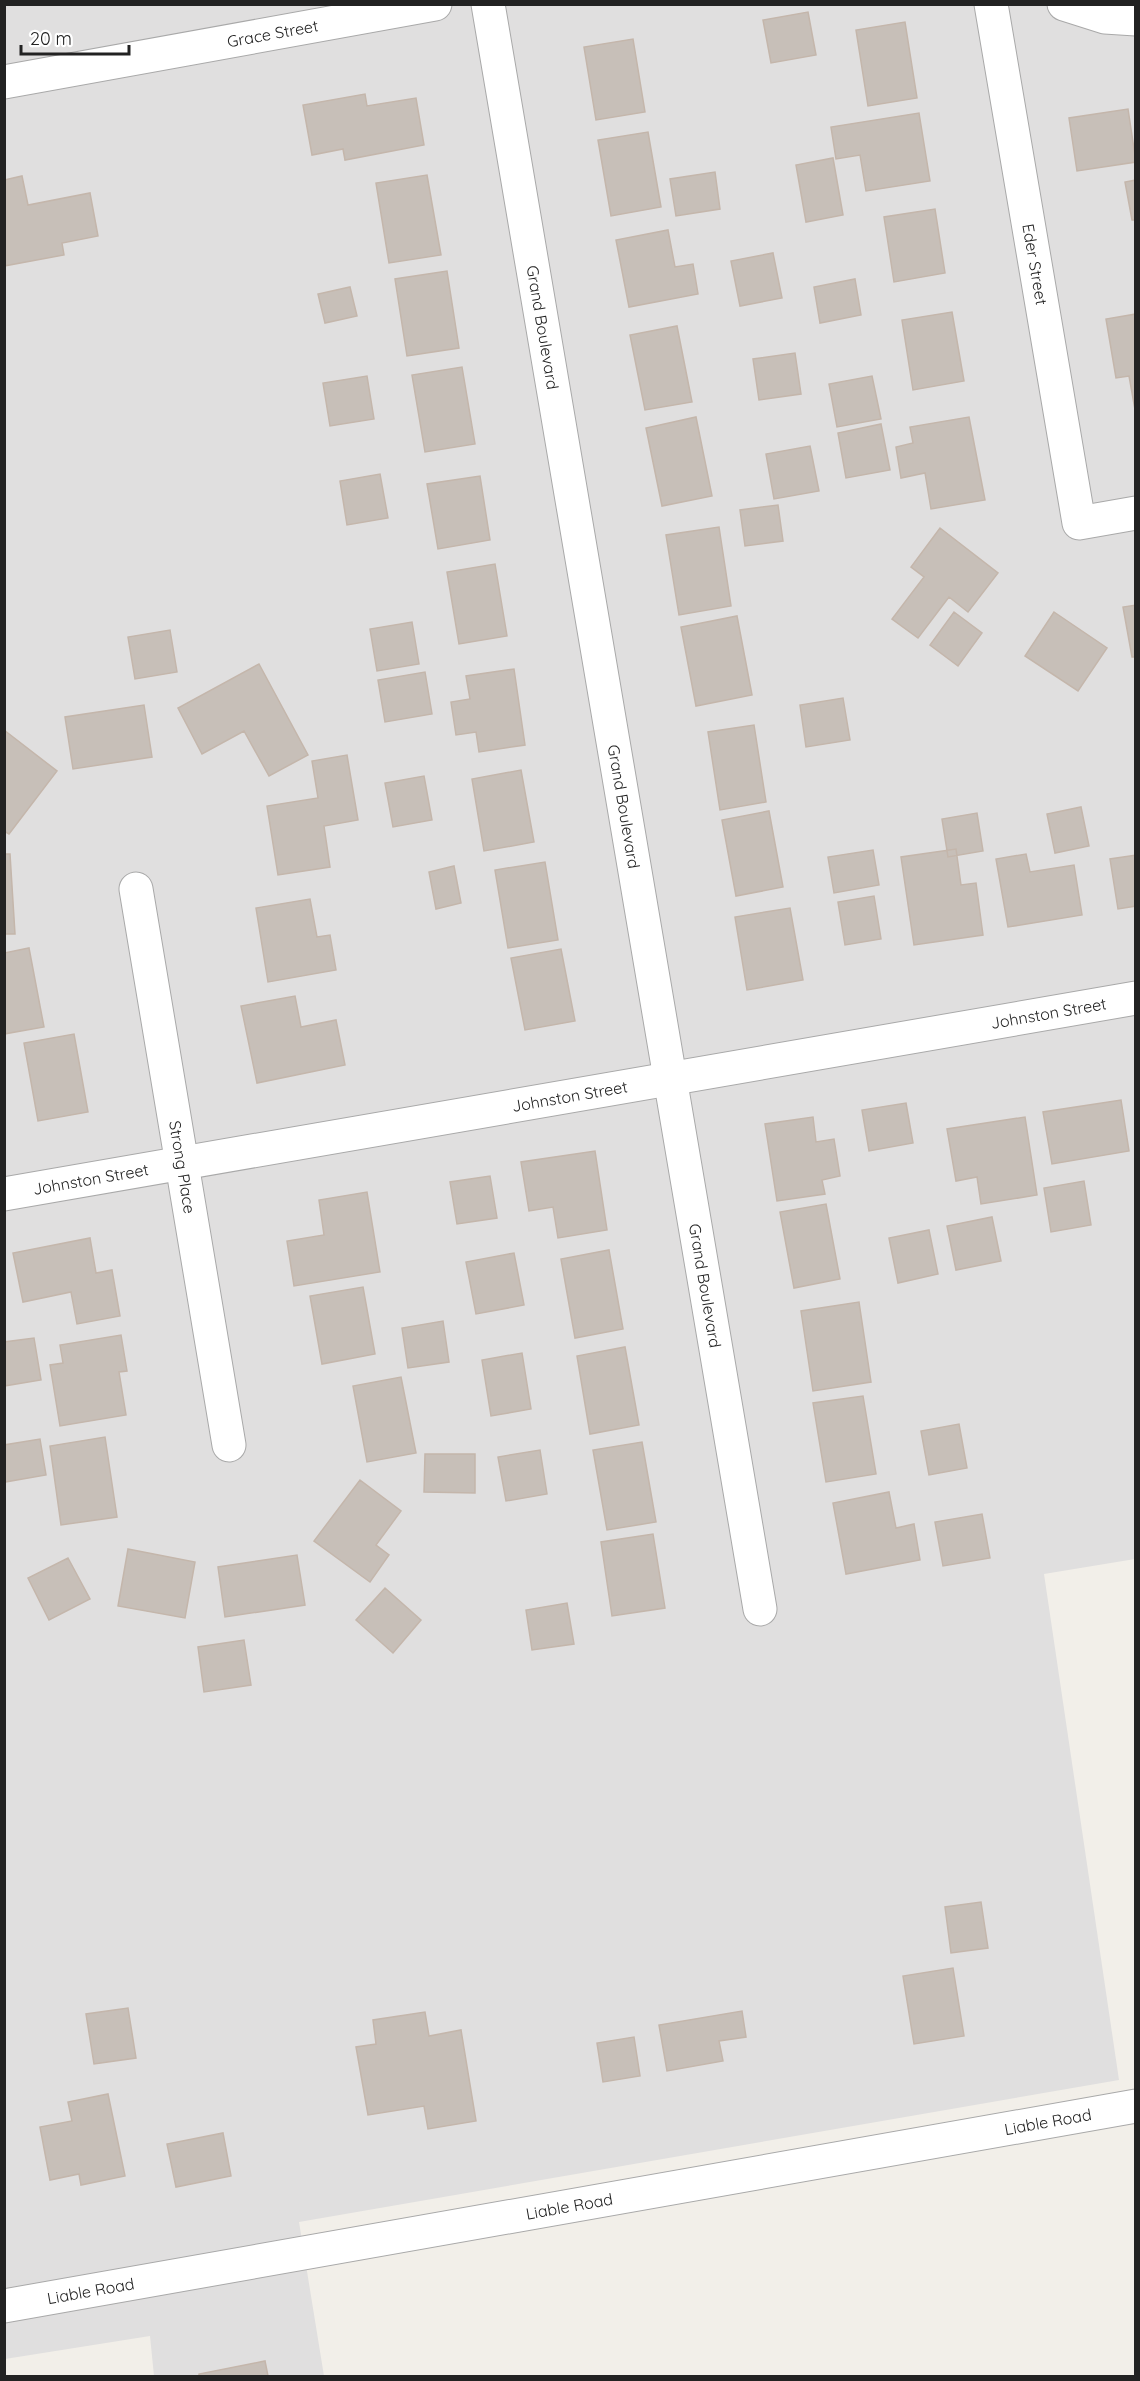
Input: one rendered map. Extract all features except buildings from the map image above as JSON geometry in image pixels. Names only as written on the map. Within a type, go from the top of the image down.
[{"type":"street","name":"Grace Street","points":[[4,82],[435,4]]},
{"type":"street","name":"Grand Boulevard","points":[[488,4],[760,1609]]},
{"type":"street","name":"Eder Street","points":[[991,4],[1078,523],[1136,513]]},
{"type":"street","points":[[1064,4],[1105,17],[1136,19]]},
{"type":"street","name":"Strong Place","points":[[136,889],[180,1164],[229,1445]]},
{"type":"street","name":"Johnston Street","points":[[4,1194],[1136,998]]},
{"type":"street","name":"Liable Road","points":[[4,2306],[1136,2106]]},
{"type":"shaded area","points":[[5,5],[1135,5],[1135,1559],[1044,1574],[1119,2080],[299,2222],[324,2376],[154,2376],[150,2336],[5,2359]]}]
